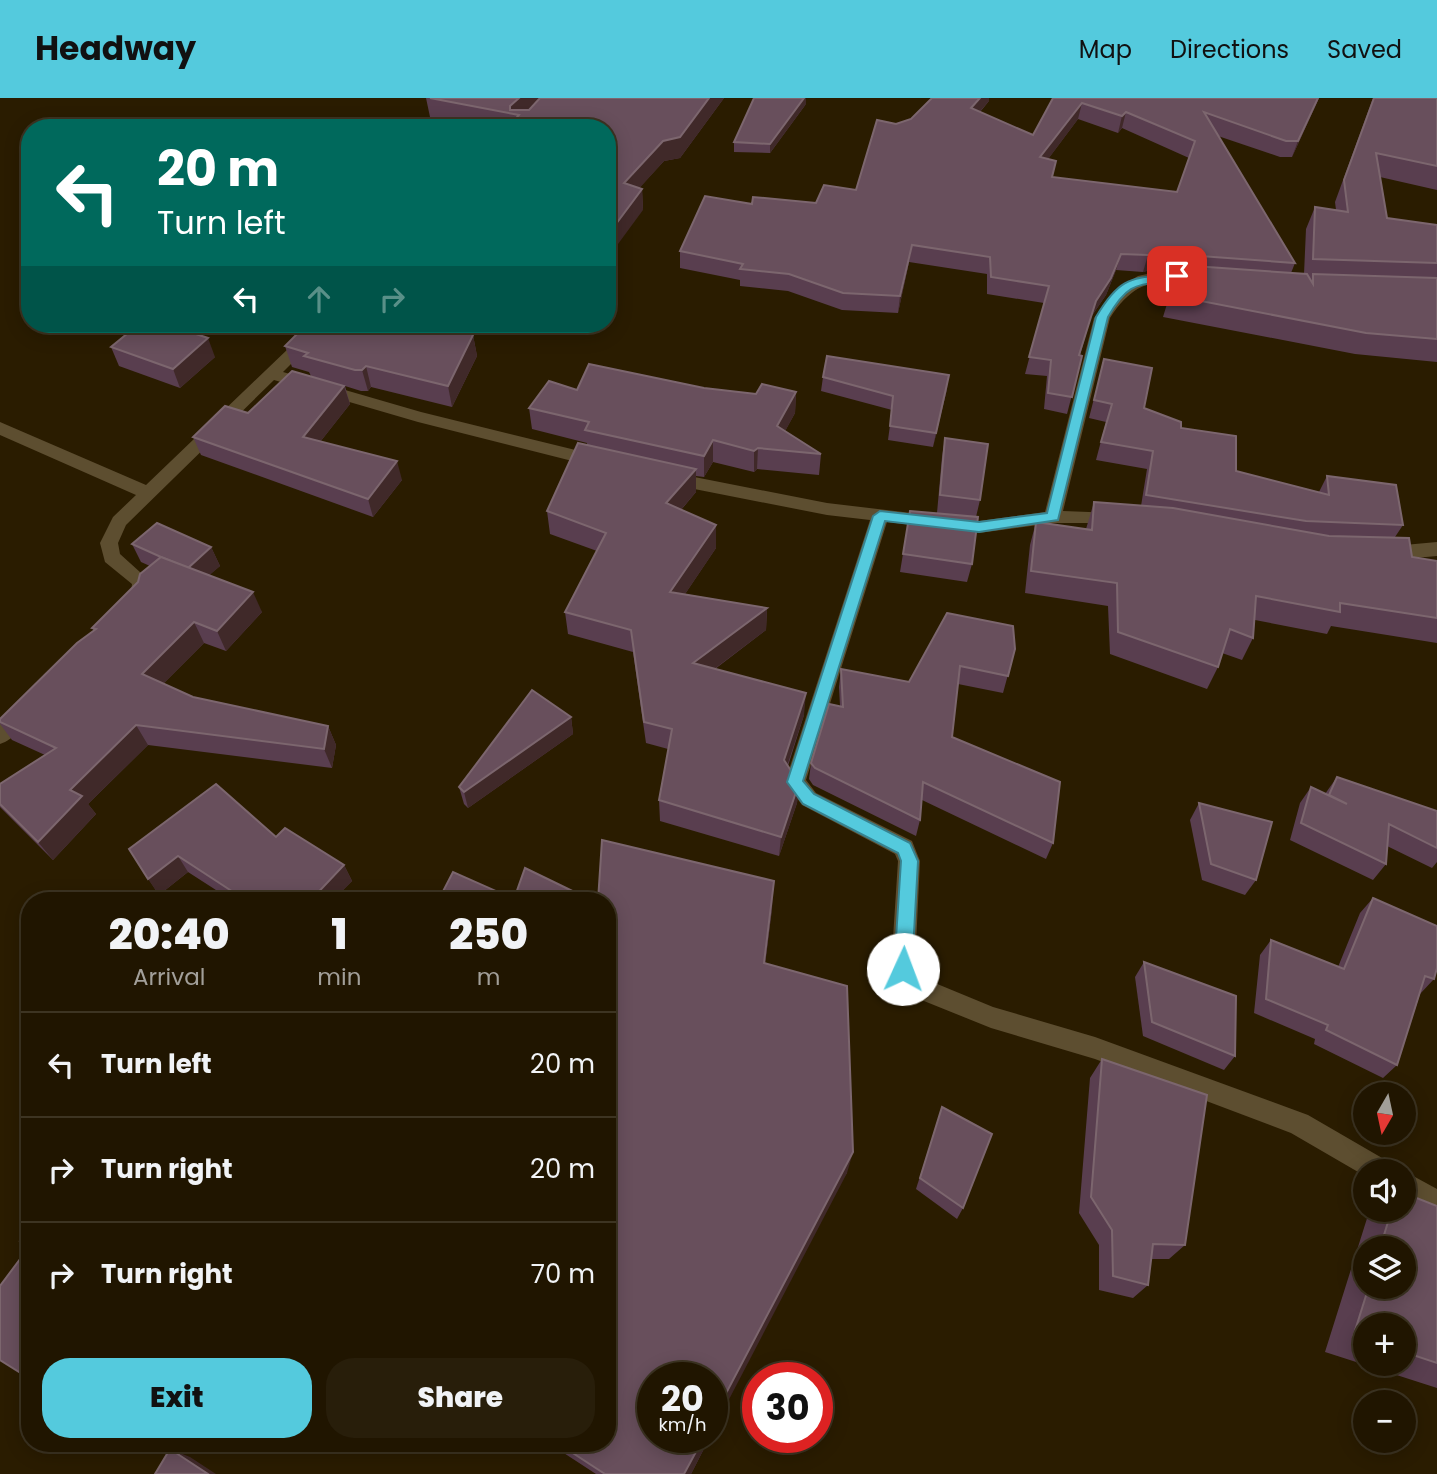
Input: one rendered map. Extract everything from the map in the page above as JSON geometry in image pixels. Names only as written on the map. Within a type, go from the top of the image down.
[{"type":"street","points":[[1053,517],[1102,317],[1115,294],[1133,282],[1154,277],[1217,281]]},
{"type":"street","points":[[121,615],[140,596],[142,582],[112,562],[108,550],[109,538],[119,521],[314,333]]},
{"type":"street","points":[[271,374],[418,416],[623,467]]},
{"type":"street","points":[[0,428],[148,493]]},
{"type":"street","points":[[649,473],[713,488],[880,516],[979,527],[1053,517],[1137,520]]},
{"type":"street","points":[[880,516],[795,782],[808,799],[904,848],[909,861],[903,969],[922,989],[991,1017],[1095,1048],[1299,1124],[1359,1159]]},
{"type":"street","points":[[1357,553],[1391,554],[1437,549]]},
{"type":"street","points":[[0,736],[37,699]]},
{"type":"street","points":[[1416,1191],[1437,1203]]},
{"type":"building","points":[[430,98],[519,98],[510,106],[510,110],[529,110],[540,98],[709,98],[680,137],[663,141],[624,183],[642,189],[616,224],[616,119],[515,119],[519,115]]},
{"type":"building","points":[[754,98],[804,98],[770,144],[734,142]]},
{"type":"building","points":[[932,98],[980,98],[971,108],[1033,135],[1053,98],[1318,98],[1298,141],[1286,141],[1204,112],[1295,263],[1159,253],[1121,254],[1111,278],[1096,301],[1079,355],[1082,356],[1072,397],[1048,393],[1051,360],[1029,357],[1049,286],[991,277],[990,257],[912,245],[900,296],[843,293],[789,274],[740,269],[743,264],[680,251],[705,196],[752,204],[753,197],[816,203],[824,185],[856,190],[877,120],[896,124],[911,119]],"holes":[[[1082,103],[1122,116],[1126,112],[1195,141],[1177,192],[1052,177],[1056,161],[1040,157]]]},
{"type":"building","points":[[1374,98],[1437,98],[1437,166],[1376,153],[1387,218],[1437,225],[1437,263],[1313,259],[1315,207],[1348,212],[1344,180]]},
{"type":"building","points":[[1179,265],[1307,274],[1313,284],[1313,274],[1437,278],[1437,339],[1366,333],[1170,295]]},
{"type":"building","points":[[128,333],[193,333],[208,338],[173,369],[111,347]]},
{"type":"building","points":[[298,333],[473,335],[448,386],[366,366],[362,370],[355,370],[304,356],[308,353],[285,346]]},
{"type":"building","points":[[827,356],[949,375],[936,433],[890,426],[893,396],[823,377]]},
{"type":"building","points":[[1104,359],[1152,368],[1144,408],[1181,422],[1181,428],[1236,436],[1236,471],[1329,495],[1327,476],[1396,485],[1403,525],[1306,521],[1146,495],[1153,451],[1101,442],[1112,404],[1094,400]]},
{"type":"building","points":[[589,364],[704,388],[756,394],[762,384],[796,392],[777,426],[821,454],[758,448],[754,451],[713,440],[704,456],[585,430],[589,422],[529,408],[549,381],[577,390]]},
{"type":"building","points":[[292,371],[344,386],[303,437],[397,461],[368,499],[193,437],[225,406],[248,413]]},
{"type":"building","points":[[945,438],[988,444],[980,500],[940,495]]},
{"type":"building","points":[[578,443],[696,469],[666,503],[716,525],[670,592],[767,608],[693,663],[806,693],[784,760],[799,783],[781,837],[659,800],[672,729],[644,722],[631,630],[565,612],[606,533],[547,511]]},
{"type":"building","points":[[1094,502],[1173,508],[1329,536],[1409,538],[1412,557],[1437,561],[1437,618],[1340,603],[1340,612],[1256,596],[1253,638],[1230,629],[1218,667],[1118,632],[1117,583],[1031,571],[1036,522],[1092,530]]},
{"type":"building","points":[[910,511],[978,517],[972,564],[903,554]]},
{"type":"building","points":[[157,523],[211,547],[188,568],[132,544]]},
{"type":"building","points":[[161,557],[253,592],[217,631],[194,622],[142,674],[193,697],[328,726],[324,749],[136,725],[70,790],[82,796],[38,842],[0,804],[0,784],[56,748],[0,722],[0,719],[77,643],[96,629],[92,628],[138,582],[140,574]]},
{"type":"building","points":[[947,613],[1013,626],[1015,649],[1008,676],[960,666],[952,737],[1060,782],[1053,843],[923,782],[920,820],[815,768],[811,763],[829,704],[843,707],[841,669],[909,682]]},
{"type":"building","points":[[532,690],[571,717],[464,792],[459,787]]},
{"type":"building","points":[[1337,777],[1437,811],[1437,848],[1389,824],[1386,864],[1301,823],[1311,787],[1347,804],[1329,795]]},
{"type":"building","points":[[216,784],[276,837],[285,828],[344,865],[318,892],[233,892],[178,856],[148,879],[129,849]]},
{"type":"building","points":[[1199,803],[1272,822],[1256,880],[1211,864]]},
{"type":"building","points":[[602,840],[774,881],[764,963],[847,986],[853,1152],[728,1390],[728,1362],[637,1362],[637,1453],[695,1453],[684,1474],[605,1474],[571,1452],[616,1452],[616,892],[599,892]]},
{"type":"building","points":[[525,868],[574,892],[516,892]]},
{"type":"building","points":[[453,872],[498,892],[443,892]]},
{"type":"building","points":[[1373,898],[1437,926],[1437,968],[1434,979],[1425,976],[1397,1065],[1326,1030],[1328,1025],[1266,999],[1271,940],[1344,969]]},
{"type":"building","points":[[1144,962],[1236,996],[1235,1056],[1152,1022]]},
{"type":"building","points":[[1102,1059],[1207,1095],[1185,1245],[1153,1244],[1148,1285],[1113,1276],[1112,1230],[1091,1197]]},
{"type":"building","points":[[942,1107],[992,1134],[963,1208],[920,1178]]},
{"type":"building","points":[[1416,1198],[1437,1206],[1437,1363],[1416,1356],[1416,1313],[1361,1313],[1365,1299],[1416,1299],[1416,1236],[1384,1236],[1388,1222],[1416,1222]]},
{"type":"building","points":[[21,1258],[21,1373],[0,1360],[0,1286]]},
{"type":"building","points":[[168,1452],[175,1452],[208,1474],[155,1474]]},
{"type":"route","points":[[903,969],[909,861],[904,848],[808,799],[795,782],[880,516],[979,527],[1053,517],[1102,317],[1115,294],[1133,282],[1154,277],[1177,276]]}]
